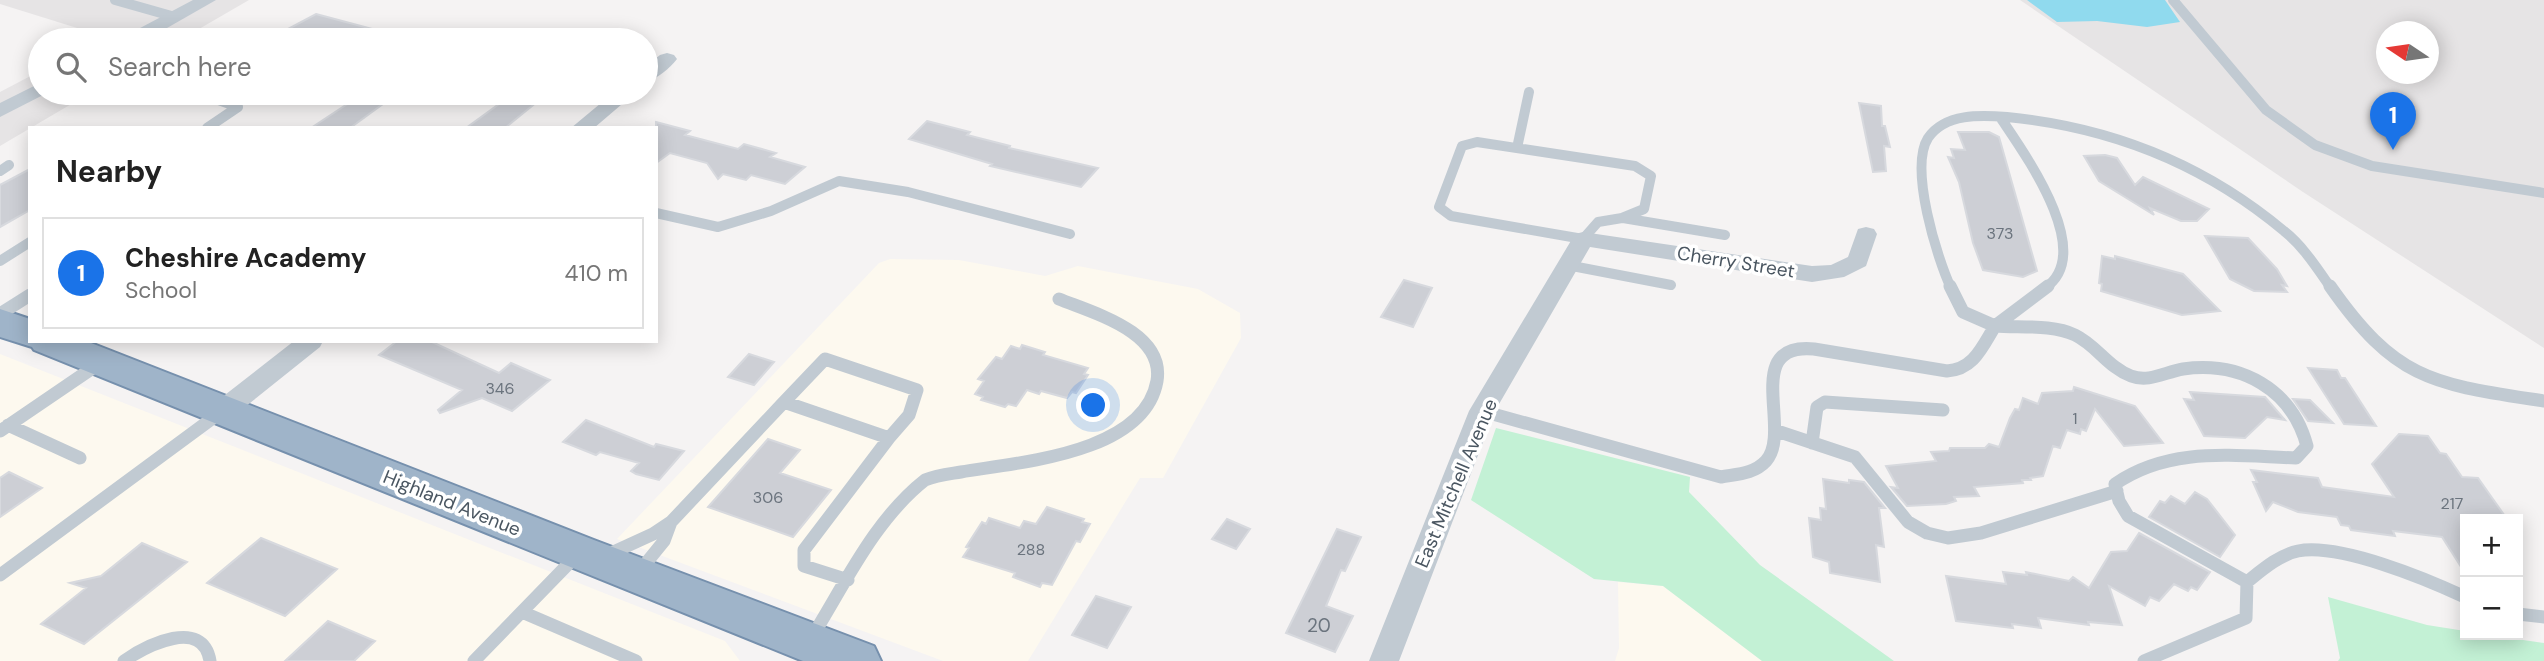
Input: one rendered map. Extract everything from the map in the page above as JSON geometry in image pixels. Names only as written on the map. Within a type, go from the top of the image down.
[{"type":"highway","points":[[0,321],[28,333]]},
{"type":"highway","name":"Highland Avenue","points":[[53,343],[635,576],[801,652],[857,661]]},
{"type":"street","points":[[154,28],[207,0]]},
{"type":"street","points":[[658,66],[667,59]]},
{"type":"street","points":[[0,111],[28,96]]},
{"type":"street","points":[[584,126],[610,105]]},
{"type":"street","name":"Cherry Street","points":[[1583,239],[1812,274],[1836,272],[1858,261],[1866,234]]},
{"type":"street","name":"East Mitchell Avenue","points":[[1384,661],[1482,411],[1583,239]]},
{"type":"street","points":[[222,412],[308,343]]},
{"type":"lane","points":[[115,0],[139,3],[175,17]]},
{"type":"lane","points":[[2172,0],[2266,110],[2315,145],[2372,166],[2544,193]]},
{"type":"lane","points":[[1517,148],[1529,92]]},
{"type":"lane","points":[[210,126],[238,107],[232,105]]},
{"type":"lane","points":[[2247,582],[2128,516],[2115,484],[2129,471],[2160,460],[2211,456],[2295,458],[2307,446],[2306,434],[2293,407],[2271,387],[2245,376],[2214,370],[2184,369],[2151,378],[2132,376],[2072,333],[1995,326],[1963,312],[1944,273],[1923,185],[1922,149],[1933,131],[1950,121],[1975,116],[2000,117],[2089,128],[2127,139],[2203,174],[2276,223],[2300,246],[2374,341],[2400,363],[2430,379],[2464,388],[2544,401]]},
{"type":"lane","points":[[1482,411],[1721,477],[1746,476],[1769,460],[1777,431],[1771,380],[1777,362],[1793,350],[1818,350],[1935,370],[1959,370],[1973,360],[1995,326],[2013,309],[2060,275],[2066,252],[2047,195],[2000,117]]},
{"type":"lane","points":[[1477,142],[1635,166],[1651,176],[1644,209],[1622,218],[1598,222],[1583,239],[1451,216],[1439,206],[1462,146],[1477,142]]},
{"type":"lane","points":[[658,213],[718,227],[771,211],[839,181],[908,191],[1070,234]]},
{"type":"lane","points":[[1622,218],[1725,234]]},
{"type":"lane","points":[[0,261],[28,243]]},
{"type":"lane","points":[[1567,265],[1671,285]]},
{"type":"lane","points":[[0,314],[28,296]]},
{"type":"lane","points":[[801,652],[894,508],[925,479],[1071,453],[1116,433],[1147,406],[1156,389],[1158,370],[1151,349],[1136,333],[1059,299]]},
{"type":"lane","points":[[474,661],[522,612],[587,557],[653,534],[671,522],[825,359],[917,390],[909,415],[804,550],[804,566],[848,580]]},
{"type":"lane","points":[[4,428],[101,363]]},
{"type":"lane","points":[[784,402],[890,438]]},
{"type":"lane","points":[[1812,443],[1817,407],[1825,402],[1943,410]]},
{"type":"lane","points":[[0,575],[222,412]]},
{"type":"lane","points":[[4,428],[80,458]]},
{"type":"lane","points":[[1777,431],[1855,457],[1908,522],[1927,533],[1948,538],[1981,533],[2117,491]]},
{"type":"lane","points":[[635,576],[664,541],[671,522]]},
{"type":"lane","points":[[2144,661],[2246,618],[2247,582],[2273,561],[2299,550],[2319,551],[2405,572],[2460,595]]},
{"type":"lane","points":[[522,612],[636,661]]},
{"type":"lane","points":[[2523,615],[2544,617]]},
{"type":"lane","points":[[124,661],[151,645],[179,637],[199,641],[206,646],[210,661]]},
{"type":"shaded area","points":[[0,0],[249,0],[201,28],[77,28],[0,4]]},
{"type":"shaded area","points":[[2020,0],[2544,0],[2544,348],[2303,192]]},
{"type":"shaded area","points":[[28,77],[28,105],[70,105],[34,126],[28,126],[28,130],[0,146],[0,92]]},
{"type":"shaded area","points":[[890,259],[959,260],[1045,276],[1078,266],[1198,289],[1240,313],[1241,338],[1163,478],[1140,478],[1028,661],[943,661],[617,539],[879,263]]},
{"type":"shaded area","points":[[0,354],[725,641],[740,661],[0,661]]},
{"type":"shaded area","points":[[1618,582],[1663,586],[1762,661],[1615,661],[1619,648]]},
{"type":"green space","points":[[1496,428],[1690,477],[1689,492],[1760,565],[1894,661],[1762,661],[1663,586],[1594,579],[1471,500]]},
{"type":"green space","points":[[2328,597],[2427,625],[2460,630],[2460,640],[2523,640],[2544,643],[2544,661],[2338,661],[2340,658]]},
{"type":"water","points":[[2027,0],[2165,0],[2180,22],[2147,27],[2097,21],[2057,22]]},
{"type":"building","points":[[316,14],[368,28],[290,28]]},
{"type":"building","points":[[1859,103],[1881,106],[1882,126],[1885,126],[1890,147],[1884,146],[1886,171],[1873,172]]},
{"type":"building","points":[[346,105],[382,105],[353,126],[314,126]]},
{"type":"building","points":[[498,105],[533,105],[507,126],[469,126]]},
{"type":"building","points":[[927,121],[970,132],[967,135],[1010,146],[1009,148],[1098,168],[1081,187],[990,166],[992,164],[909,139]]},
{"type":"building","points":[[656,122],[690,131],[685,135],[738,149],[744,144],[776,153],[770,157],[805,167],[785,184],[751,175],[746,180],[723,174],[718,179],[707,163],[670,153],[658,162]]},
{"type":"building","points":[[1958,132],[1989,132],[1999,137],[2037,271],[2023,277],[1983,270],[1973,243],[1959,182],[1948,157],[1954,158],[1951,149],[1965,150]]},
{"type":"building","points":[[2105,155],[2117,158],[2135,185],[2143,177],[2209,209],[2197,221],[2181,221],[2150,208],[2154,215],[2099,181],[2084,156]]},
{"type":"building","points":[[28,170],[28,211],[0,227],[0,185]]},
{"type":"building","points":[[2205,236],[2248,238],[2277,269],[2287,286],[2282,285],[2287,292],[2254,291],[2230,279]]},
{"type":"building","points":[[2102,256],[2115,259],[2115,256],[2183,274],[2220,311],[2182,315],[2101,291],[2102,284],[2099,283]]},
{"type":"building","points":[[1404,280],[1432,288],[1413,327],[1381,317]]},
{"type":"building","points":[[394,343],[434,343],[499,373],[511,363],[550,380],[512,411],[482,398],[440,413],[438,410],[462,390],[379,355]]},
{"type":"building","points":[[1022,345],[1045,352],[1043,355],[1088,368],[1084,374],[1088,375],[1076,393],[1072,392],[1067,398],[1027,390],[1016,406],[1008,404],[1005,407],[981,400],[983,397],[975,394],[984,381],[978,379],[996,357],[1002,359],[1011,346],[1020,349]]},
{"type":"building","points":[[749,354],[774,362],[754,385],[728,377]]},
{"type":"building","points":[[2308,368],[2337,370],[2376,426],[2344,424]]},
{"type":"building","points":[[2074,387],[2135,406],[2163,443],[2124,446],[2095,409],[2086,431],[2081,429],[2080,434],[2067,430],[2060,448],[2053,446],[2043,476],[2022,480],[2023,483],[1974,487],[1979,496],[1954,497],[1956,501],[1946,504],[1907,506],[1891,487],[1898,488],[1886,466],[1936,461],[1931,452],[1949,451],[1950,448],[1985,448],[1989,444],[1999,447],[2010,418],[2015,409],[2019,410],[2023,398],[2038,404],[2042,393],[2073,391]]},
{"type":"building","points":[[2190,392],[2265,397],[2285,420],[2267,417],[2245,438],[2204,436],[2184,399],[2194,400]]},
{"type":"building","points":[[2293,399],[2310,400],[2333,423],[2308,421]]},
{"type":"building","points":[[586,420],[654,447],[656,444],[684,451],[659,480],[636,474],[631,471],[639,463],[600,452],[596,455],[563,442]]},
{"type":"building","points":[[2399,434],[2428,436],[2440,453],[2446,454],[2462,477],[2478,478],[2503,514],[2460,514],[2460,565],[2442,537],[2393,531],[2395,536],[2351,530],[2349,526],[2341,525],[2337,517],[2298,512],[2273,502],[2266,511],[2253,482],[2257,482],[2251,470],[2318,478],[2322,487],[2394,497],[2372,464]]},
{"type":"building","points":[[768,439],[800,450],[780,473],[831,490],[793,537],[708,507]]},
{"type":"building","points":[[9,472],[42,488],[0,517],[0,478]]},
{"type":"building","points":[[1823,479],[1864,482],[1885,508],[1879,508],[1884,547],[1876,545],[1880,582],[1830,573],[1829,562],[1813,557],[1809,518],[1821,520],[1820,508],[1826,509]]},
{"type":"building","points":[[2195,492],[2207,499],[2235,535],[2220,557],[2149,517],[2160,501],[2165,503],[2171,496],[2185,504]]},
{"type":"building","points":[[1047,507],[1084,519],[1082,522],[1090,524],[1080,542],[1076,541],[1052,585],[1042,583],[1040,587],[1013,577],[1015,573],[963,557],[969,548],[966,547],[982,522],[986,524],[989,518],[1020,528],[1024,521],[1036,524]]},
{"type":"building","points":[[1227,519],[1250,529],[1236,549],[1212,539]]},
{"type":"building","points":[[1337,529],[1361,537],[1345,571],[1341,570],[1326,606],[1353,616],[1335,652],[1286,633]]},
{"type":"building","points":[[2139,533],[2210,572],[2197,590],[2191,587],[2188,591],[2174,584],[2159,601],[2150,597],[2145,606],[2109,586],[2122,625],[2088,622],[2089,625],[2038,618],[2041,628],[2012,624],[2013,628],[1956,621],[1946,576],[2006,584],[2003,572],[2027,575],[2026,572],[2069,581],[2073,577],[2089,588],[2111,552],[2127,551]]},
{"type":"building","points":[[261,538],[337,569],[285,616],[207,583]]},
{"type":"building","points":[[142,543],[187,562],[84,644],[41,624],[86,588],[70,583],[101,576]]},
{"type":"building","points":[[1096,596],[1131,607],[1107,648],[1072,635]]},
{"type":"building","points":[[328,621],[375,641],[354,661],[285,661]]},
{"type":"place","name":"Cheshire Academy","points":[[2393,150]]}]
